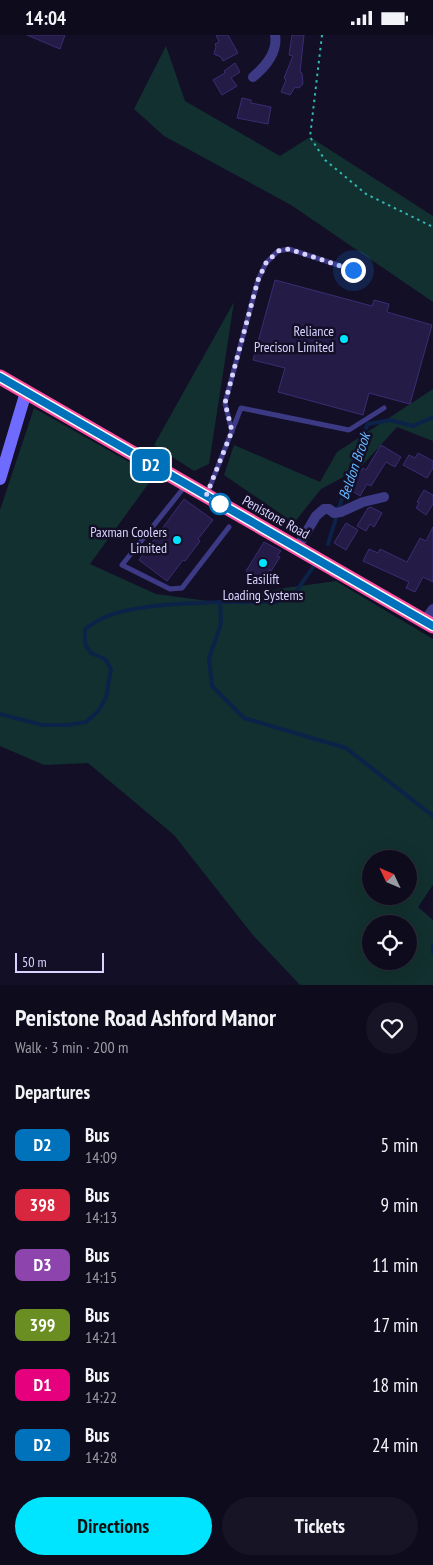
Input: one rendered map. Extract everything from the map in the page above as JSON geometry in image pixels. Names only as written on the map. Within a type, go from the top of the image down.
[{"type":"highway","name":"Penistone Road","points":[[0,377],[297,548],[430,619]]},
{"type":"street","points":[[253,77],[263,69],[271,57],[276,39],[275,35]]},
{"type":"street","points":[[0,479],[26,392]]},
{"type":"street","points":[[297,548],[316,516],[324,509],[338,512],[363,502],[384,497]]},
{"type":"lane","points":[[232,431],[225,403],[258,280],[266,263],[278,251],[289,249],[353,270]]},
{"type":"lane","points":[[206,496],[241,408],[349,430],[384,408]]},
{"type":"lane","points":[[186,485],[122,565],[170,589],[182,588],[229,527]]},
{"type":"path","points":[[322,35],[310,137],[325,160],[366,195],[433,227]]},
{"type":"green space","points":[[166,46],[185,101],[280,156],[310,137],[433,216],[433,302],[291,205],[164,136],[134,109]]},
{"type":"green space","points":[[234,302],[209,464],[194,471],[154,445]]},
{"type":"green space","points":[[433,389],[433,441],[397,427],[360,468],[321,489],[294,523],[224,475],[234,445],[320,482],[337,452]]},
{"type":"green space","points":[[34,408],[154,476],[90,564],[156,594],[216,602],[285,588],[336,581],[433,639],[433,885],[418,907],[433,920],[433,985],[300,985],[252,934],[174,835],[88,763],[44,765],[0,746],[0,510]]},
{"type":"building","points":[[27,35],[65,35],[60,49]]},
{"type":"building","points":[[216,35],[228,35],[238,53],[223,61],[221,57],[214,54],[215,44],[219,42]]},
{"type":"building","points":[[292,35],[304,35],[300,72],[302,73],[303,84],[299,88],[295,87],[290,95],[281,92],[286,80],[284,78],[293,56],[289,55]]},
{"type":"building","points":[[235,63],[240,72],[231,78],[237,86],[222,95],[213,80],[225,73],[224,71]]},
{"type":"building","points":[[242,98],[251,100],[251,103],[271,107],[268,124],[237,118]]},
{"type":"building","name":"Reliance Precison Limited","points":[[275,280],[372,306],[374,300],[389,304],[387,312],[432,325],[410,404],[369,393],[363,415],[278,392],[285,368],[253,360]]},
{"type":"building","points":[[381,445],[401,457],[395,467],[386,462],[371,486],[367,484],[360,496],[349,489],[363,468],[366,470]]},
{"type":"building","points":[[418,453],[433,461],[433,468],[427,478],[403,465],[409,455],[415,458]]},
{"type":"building","points":[[424,490],[433,495],[433,504],[426,515],[416,508],[419,503],[417,502]]},
{"type":"building","name":"Paxman Coolers Limited","points":[[184,499],[213,520],[198,539],[200,541],[185,561],[183,560],[167,581],[139,560]]},
{"type":"building","points":[[371,507],[382,513],[374,527],[370,524],[366,531],[357,526],[368,508]]},
{"type":"building","points":[[346,523],[358,530],[346,550],[334,543]]},
{"type":"building","points":[[433,527],[433,582],[423,577],[415,592],[406,588],[409,582],[363,561],[369,549],[378,553],[380,549],[407,562],[420,538],[426,541]]},
{"type":"building","name":"Easilift Loading Systems","points":[[264,542],[281,551],[277,556],[280,557],[262,581],[246,571]]},
{"type":"waterway","name":"Beldon Brook","points":[[328,544],[360,440],[368,424],[390,420],[413,426],[433,417]]},
{"type":"waterway","name":"Beldon Brook","points":[[220,602],[277,602],[293,596],[313,567]]},
{"type":"waterway","name":"Beldon Brook","points":[[0,714],[42,725],[68,725],[86,722],[98,711],[106,698],[111,669],[105,659],[91,653],[85,644],[85,629],[101,619],[127,610],[220,602],[221,624],[209,658],[212,686],[244,718],[346,748],[433,816]]},
{"type":"waterway","points":[[433,946],[433,952]]},
{"type":"bus line","name":"D2","points":[[0,377],[433,626]]},
{"type":"place","name":"Reliance Precison Limited","points":[[344,339]]},
{"type":"place","name":"Paxman Coolers Limited","points":[[177,540]]},
{"type":"place","name":"Easilift Loading Systems","points":[[263,563]]},
{"type":"route","points":[[220,504],[206,496],[232,431],[225,403],[258,280],[266,263],[278,251],[289,249],[353,270]]}]
